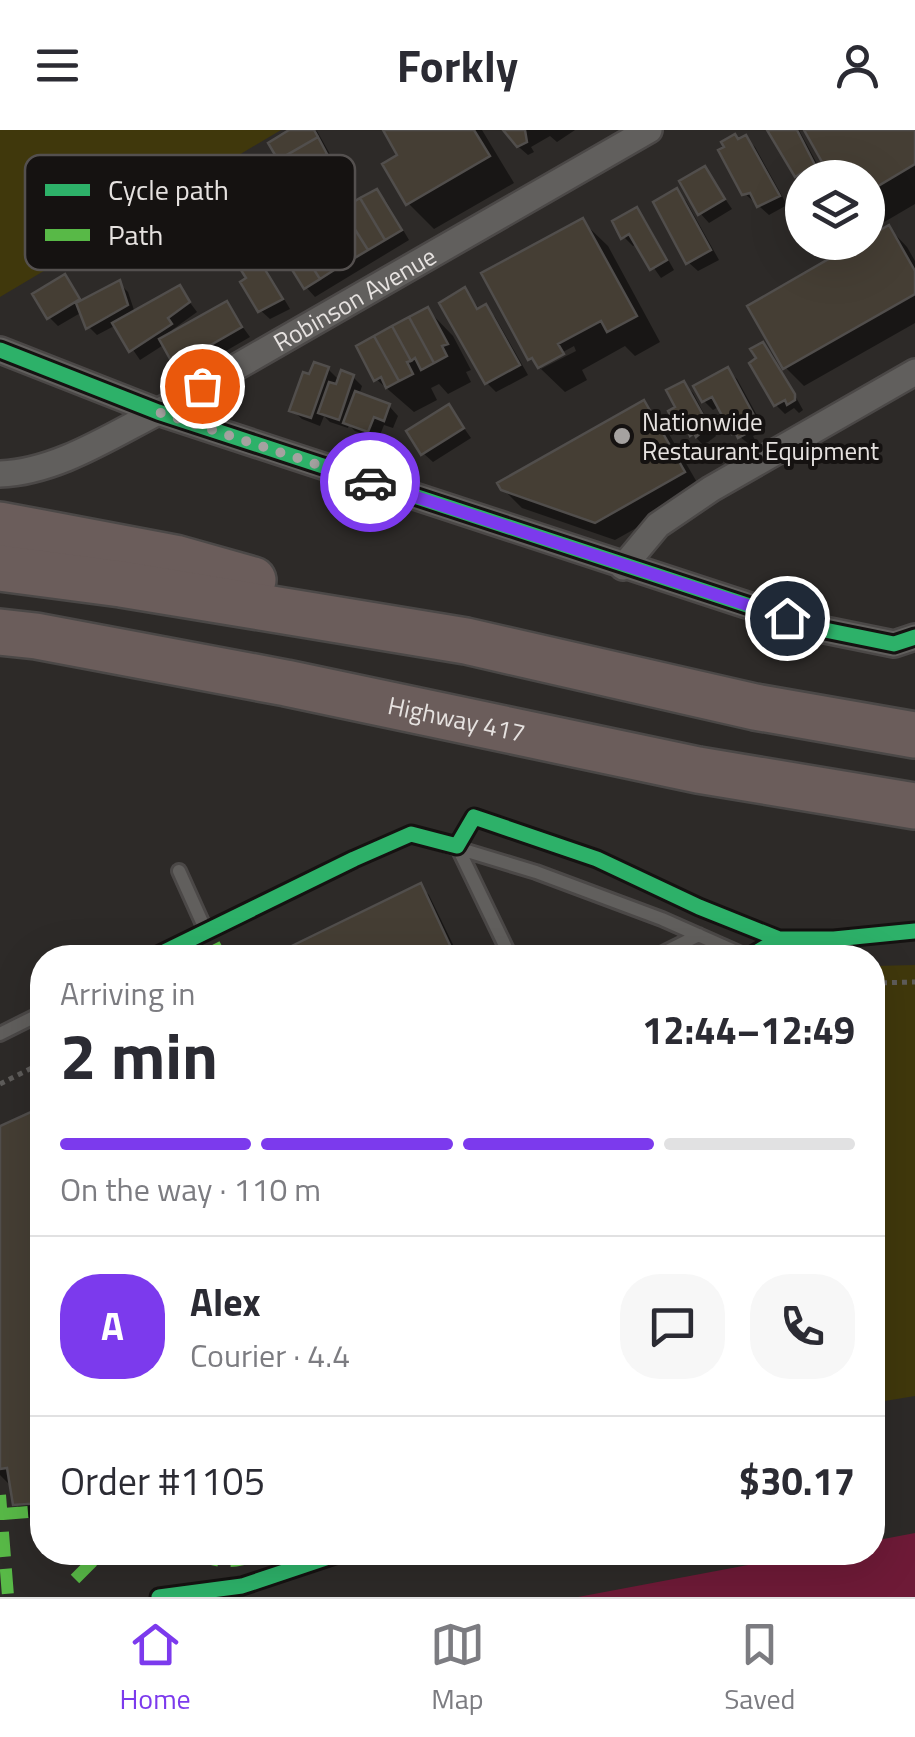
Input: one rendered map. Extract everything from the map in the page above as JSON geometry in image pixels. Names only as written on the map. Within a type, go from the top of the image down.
[{"type":"highway","points":[[0,525],[175,558],[466,641],[755,707],[915,735]]},
{"type":"highway","points":[[0,568],[122,584],[466,641]]},
{"type":"highway","name":"Highway 417","points":[[0,632],[286,683],[698,770],[915,806]]},
{"type":"street","name":"Robinson Avenue","points":[[0,474],[17,473],[79,454],[649,130]]},
{"type":"street","points":[[0,350],[158,412],[820,629],[894,644],[915,638]]},
{"type":"street","points":[[623,566],[658,525],[711,489],[915,372]]},
{"type":"lane","points":[[178,945],[411,834],[572,886],[721,945]]},
{"type":"lane","points":[[457,846],[505,945]]},
{"type":"lane","points":[[180,871],[206,931]]},
{"type":"lane","points":[[679,945],[699,935]]},
{"type":"lane","points":[[0,1034],[30,1019]]},
{"type":"path","points":[[885,982],[915,982]]},
{"type":"path","points":[[0,1084],[30,1069]]},
{"type":"shaded area","points":[[0,130],[281,130],[239,155],[25,155],[25,270],[45,270],[0,297]]},
{"type":"shaded area","points":[[915,965],[915,1396],[885,1401],[885,966]]},
{"type":"shaded area","points":[[915,1533],[915,1597],[578,1597],[748,1565],[885,1565],[885,1539]]},
{"type":"building","points":[[289,130],[314,130],[318,137],[287,155],[275,155],[268,143]]},
{"type":"building","points":[[383,130],[474,130],[490,156],[406,205],[382,164],[397,155]]},
{"type":"building","points":[[503,130],[525,130],[527,142],[517,147]]},
{"type":"building","points":[[767,130],[797,130],[812,160],[785,160]]},
{"type":"building","points":[[804,130],[915,130],[915,164],[885,182],[885,160],[821,160]]},
{"type":"building","points":[[735,134],[738,139],[746,135],[780,196],[757,207],[750,193],[742,195],[718,150],[724,147],[721,142]]},
{"type":"building","points":[[318,137],[327,154],[325,155],[287,155]]},
{"type":"building","points":[[705,166],[725,199],[698,215],[679,181]]},
{"type":"building","points":[[677,188],[711,250],[686,264],[653,202]]},
{"type":"building","points":[[377,189],[402,230],[385,240],[360,198]]},
{"type":"building","points":[[360,198],[385,240],[368,250],[355,230],[355,201]]},
{"type":"building","points":[[637,207],[667,260],[650,270],[629,234],[621,239],[612,221]]},
{"type":"building","points":[[583,218],[637,316],[607,332],[601,321],[558,344],[564,354],[538,368],[532,358],[528,360],[481,273]]},
{"type":"building","points":[[889,225],[915,271],[915,294],[783,369],[747,306],[827,260],[885,260],[885,227]]},
{"type":"building","points":[[355,230],[368,250],[355,258]]},
{"type":"building","points":[[241,270],[265,270],[283,299],[258,312],[240,282],[246,278]]},
{"type":"building","points":[[292,270],[314,270],[320,279],[304,289]]},
{"type":"building","points":[[314,270],[334,270],[320,279]]},
{"type":"building","points":[[65,274],[80,299],[47,319],[32,294]]},
{"type":"building","points":[[120,280],[128,305],[86,329],[76,303]]},
{"type":"building","points":[[180,285],[190,302],[168,318],[172,324],[129,352],[112,323]]},
{"type":"building","points":[[465,287],[477,309],[486,304],[520,365],[485,384],[439,303]]},
{"type":"building","points":[[227,301],[242,327],[174,366],[159,339]]},
{"type":"building","points":[[428,307],[448,344],[442,346],[447,356],[434,363],[409,317]]},
{"type":"building","points":[[409,317],[434,363],[421,370],[415,358],[411,361],[392,326]]},
{"type":"building","points":[[392,326],[411,361],[407,362],[413,374],[399,381],[374,336]]},
{"type":"building","points":[[374,336],[399,381],[386,388],[381,377],[374,381],[356,346]]},
{"type":"building","points":[[763,342],[795,394],[795,400],[787,405],[785,400],[774,406],[749,363],[756,358],[750,349]]},
{"type":"building","points":[[314,362],[329,367],[311,418],[289,411],[303,372],[309,374]]},
{"type":"building","points":[[728,367],[757,421],[738,438],[712,397],[702,402],[693,386]]},
{"type":"building","points":[[341,370],[354,375],[339,420],[318,413],[329,382],[336,384]]},
{"type":"building","points":[[684,381],[709,426],[696,437],[694,433],[690,436],[684,422],[676,426],[668,411],[675,407],[666,390]]},
{"type":"building","points":[[355,391],[390,404],[384,421],[374,417],[368,432],[343,423]]},
{"type":"building","name":"Nationwide Restaurant Equipment","points":[[644,400],[685,472],[595,523],[501,490],[497,483]]},
{"type":"building","points":[[449,404],[464,428],[421,455],[406,431]]},
{"type":"building","points":[[421,883],[450,945],[294,945]]},
{"type":"building","points":[[30,1112],[30,1504],[13,1505],[7,1468],[0,1469],[0,1126]]},
{"type":"marked path","points":[[225,945],[231,942]]},
{"type":"marked path","points":[[0,1495],[8,1596]]},
{"type":"marked path","points":[[3,1514],[30,1512]]},
{"type":"marked path","points":[[75,1579],[89,1565]]},
{"type":"cycle path","points":[[0,350],[158,412],[820,629],[894,644],[915,637]]},
{"type":"cycle path","points":[[179,945],[411,834],[457,846],[474,817],[597,859],[779,939],[781,945]]},
{"type":"cycle path","points":[[769,945],[779,939],[834,939],[915,931]]},
{"type":"cycle path","points":[[159,1597],[242,1586],[305,1565]]},
{"type":"way so far","points":[[202,386],[158,412],[370,482]]},
{"type":"place","name":"Nationwide Restaurant Equipment","points":[[622,436]]},
{"type":"route","points":[[370,482],[787,618]]}]
